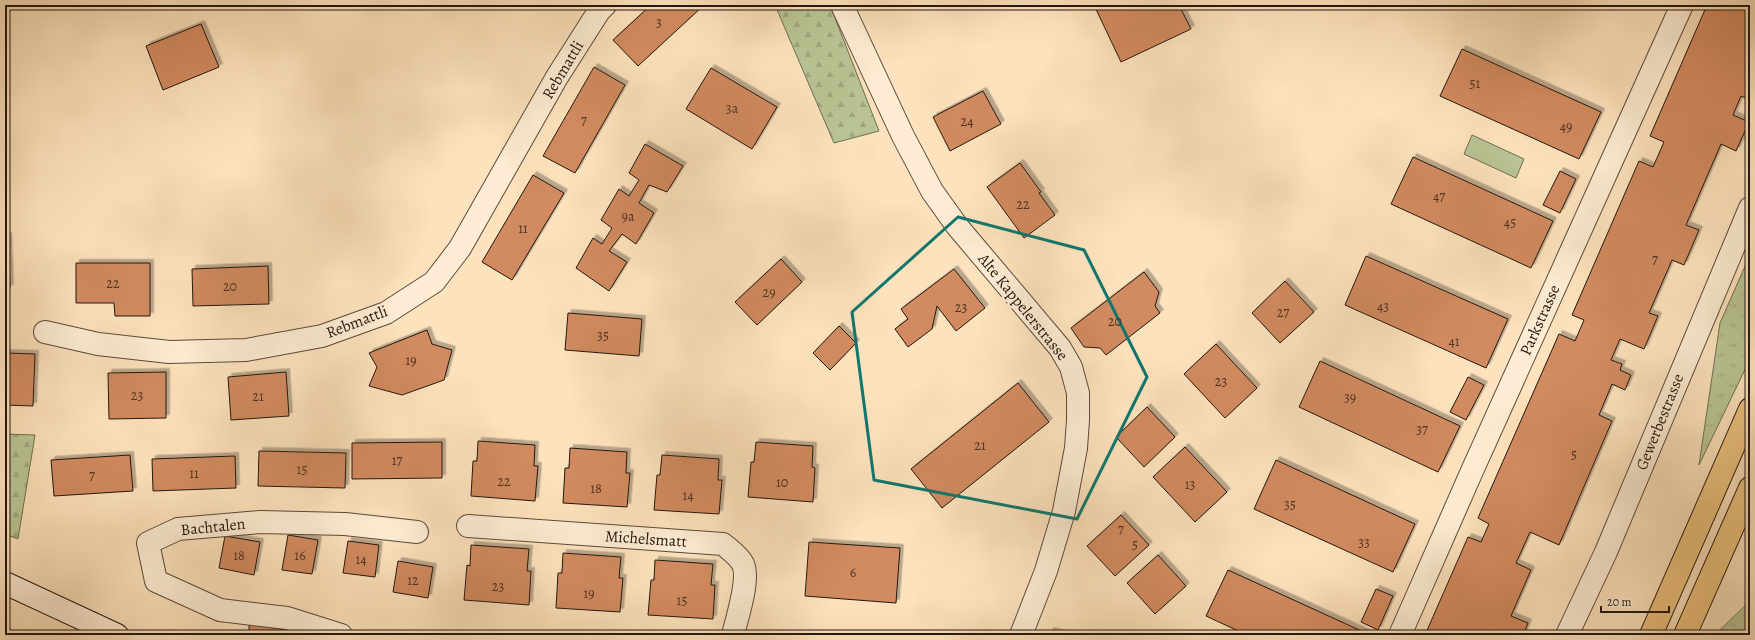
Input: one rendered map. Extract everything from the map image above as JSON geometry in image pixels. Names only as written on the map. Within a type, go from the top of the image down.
[{"type":"highway","points":[[1651,635],[1750,409]]},
{"type":"highway","points":[[1685,635],[1750,488]]},
{"type":"street","name":"Rebmattli","points":[[45,332],[98,344],[169,352],[246,350],[322,336],[386,314],[434,282],[460,248],[557,77],[599,11],[605,5]]},
{"type":"street","name":"Alte Kappelerstrasse","points":[[842,5],[904,136],[932,191],[957,226],[1060,348],[1071,367],[1078,393],[1076,448],[1064,511],[1046,571],[1021,635]]},
{"type":"street","name":"Parkstrasse","points":[[1400,635],[1472,471],[1682,5]]},
{"type":"street","name":"Gewerbestrasse","points":[[1567,635],[1606,552],[1750,208]]},
{"type":"street","name":"Bachtalen","points":[[341,635],[287,618],[220,610],[156,581],[148,542],[178,529],[260,522],[345,524],[418,532]]},
{"type":"street","name":"Michelsmatt","points":[[468,526],[723,544],[736,555],[743,565],[746,577],[733,635]]},
{"type":"street","points":[[5,584],[117,635]]},
{"type":"highlighted area","points":[[958,217],[1084,250],[1147,377],[1077,519],[874,480],[852,312]]},
{"type":"green space","points":[[775,5],[830,5],[879,131],[834,143]]},
{"type":"green space","points":[[1472,135],[1524,159],[1516,178],[1464,154]]},
{"type":"green space","points":[[1750,255],[1750,359],[1699,465],[1720,323]]},
{"type":"green space","points":[[5,434],[35,435],[18,539],[5,534]]},
{"type":"green space","points":[[1750,601],[1750,635],[1716,635],[1717,633]]},
{"type":"building","points":[[651,5],[704,5],[638,66],[613,40]]},
{"type":"building","points":[[1094,5],[1179,5],[1191,29],[1121,62]]},
{"type":"building","points":[[1707,5],[1750,5],[1750,100],[1741,96],[1733,115],[1749,122],[1736,151],[1721,144],[1686,225],[1699,230],[1684,265],[1672,260],[1649,313],[1658,316],[1644,349],[1620,339],[1611,360],[1622,364],[1620,370],[1631,375],[1625,390],[1612,384],[1599,415],[1612,421],[1559,545],[1530,532],[1516,563],[1531,570],[1511,616],[1528,623],[1523,635],[1425,635],[1468,537],[1481,542],[1489,524],[1478,518],[1559,334],[1575,341],[1584,320],[1572,315],[1639,161],[1653,167],[1664,142],[1650,136]]},
{"type":"building","points":[[201,24],[219,67],[163,90],[146,46]]},
{"type":"building","points":[[1462,49],[1601,112],[1579,159],[1440,96]]},
{"type":"building","points":[[594,67],[625,85],[575,173],[543,156]]},
{"type":"building","points":[[711,68],[777,107],[752,149],[686,109]]},
{"type":"building","points":[[983,91],[1001,124],[950,151],[933,117]]},
{"type":"building","points":[[645,144],[683,166],[667,192],[649,185],[639,203],[654,213],[636,244],[622,234],[609,251],[627,262],[609,291],[576,268],[593,238],[602,244],[612,228],[601,220],[619,189],[629,196],[639,180],[629,173]]},
{"type":"building","points":[[1413,157],[1553,221],[1531,268],[1391,204]]},
{"type":"building","points":[[1020,163],[1041,192],[1039,193],[1055,215],[1024,238],[987,187]]},
{"type":"building","points":[[1560,171],[1576,179],[1560,213],[1543,205]]},
{"type":"building","points":[[533,175],[564,193],[512,280],[482,262]]},
{"type":"building","points":[[5,236],[8,236],[10,288],[5,289]]},
{"type":"building","points":[[1366,256],[1508,319],[1486,368],[1345,305]]},
{"type":"building","points":[[781,259],[802,282],[757,325],[735,302]]},
{"type":"building","points":[[76,263],[150,263],[150,316],[115,316],[114,303],[76,303]]},
{"type":"building","points":[[268,266],[269,304],[193,306],[192,269]]},
{"type":"building","points":[[954,269],[985,308],[956,331],[937,306],[932,329],[908,347],[895,329],[908,319],[901,309]]},
{"type":"building","points":[[1144,272],[1159,292],[1155,306],[1160,313],[1106,355],[1100,348],[1084,347],[1071,328]]},
{"type":"building","points":[[1285,281],[1314,312],[1280,343],[1252,313]]},
{"type":"building","points":[[568,313],[642,319],[639,356],[565,350]]},
{"type":"building","points":[[839,326],[856,343],[830,370],[813,353]]},
{"type":"building","points":[[427,330],[432,344],[452,350],[444,380],[402,395],[369,386],[377,367],[369,353]]},
{"type":"building","points":[[1216,344],[1257,388],[1225,418],[1184,374]]},
{"type":"building","points":[[5,353],[35,354],[33,406],[5,405]]},
{"type":"building","points":[[1320,361],[1460,426],[1438,472],[1299,407]]},
{"type":"building","points":[[166,372],[166,418],[109,419],[108,373]]},
{"type":"building","points":[[286,372],[289,416],[231,420],[228,377]]},
{"type":"building","points":[[1468,377],[1484,385],[1466,420],[1450,412]]},
{"type":"building","points":[[1018,383],[1049,422],[942,508],[911,469]]},
{"type":"building","points":[[1147,407],[1175,437],[1144,467],[1116,437]]},
{"type":"building","points":[[478,441],[535,445],[534,466],[538,466],[535,501],[471,496],[473,461],[477,461]]},
{"type":"building","points":[[442,442],[442,478],[352,479],[352,443]]},
{"type":"building","points":[[756,442],[813,446],[812,467],[815,468],[813,502],[748,497],[751,462],[754,462]]},
{"type":"building","points":[[1185,447],[1227,492],[1195,522],[1153,477]]},
{"type":"building","points":[[570,448],[627,452],[626,473],[630,473],[627,507],[563,503],[565,468],[569,468]]},
{"type":"building","points":[[259,451],[346,453],[345,488],[258,486]]},
{"type":"building","points":[[130,455],[133,491],[54,496],[51,460]]},
{"type":"building","points":[[662,455],[719,459],[718,480],[722,480],[719,514],[654,510],[657,475],[660,475]]},
{"type":"building","points":[[235,456],[236,488],[153,491],[152,459]]},
{"type":"building","points":[[1276,460],[1415,524],[1393,572],[1254,509]]},
{"type":"building","points":[[1121,515],[1149,545],[1115,576],[1087,546]]},
{"type":"building","points":[[288,535],[318,540],[312,574],[282,570]]},
{"type":"building","points":[[225,536],[260,542],[254,575],[219,568]]},
{"type":"building","points":[[348,541],[379,545],[375,577],[343,573]]},
{"type":"building","points":[[809,542],[900,548],[896,603],[805,596]]},
{"type":"building","points":[[471,545],[529,549],[527,571],[531,571],[529,605],[464,600],[467,565],[470,566]]},
{"type":"building","points":[[563,553],[621,557],[619,578],[623,578],[620,612],[556,608],[558,573],[562,573]]},
{"type":"building","points":[[1158,555],[1186,586],[1155,614],[1127,583]]},
{"type":"building","points":[[655,560],[713,564],[711,585],[715,585],[713,619],[648,615],[651,580],[654,580]]},
{"type":"building","points":[[398,561],[433,567],[428,598],[393,592]]},
{"type":"building","points":[[1228,570],[1368,634],[1247,635],[1206,616]]},
{"type":"building","points":[[1376,589],[1393,596],[1378,630],[1361,622]]},
{"type":"building","points":[[249,623],[281,629],[300,635],[249,635]]},
{"type":"building","points":[[1050,631],[1068,635],[1049,635]]}]
